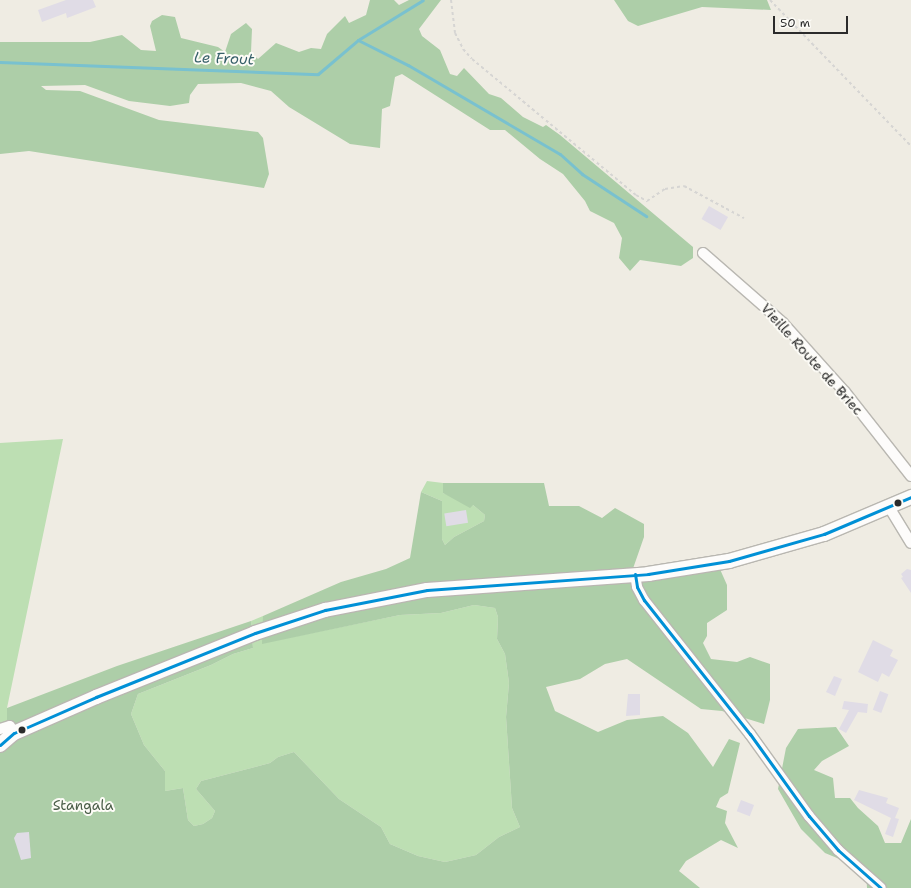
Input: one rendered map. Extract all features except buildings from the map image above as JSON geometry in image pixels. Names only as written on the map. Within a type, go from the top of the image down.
[{"type":"street","name":"Vieille Route de Briec","points":[[703,253],[788,328],[845,392],[911,476]]},
{"type":"street","points":[[0,745],[14,733],[96,697],[255,633],[307,614],[348,604],[444,588],[635,574],[729,561],[767,552],[841,527],[911,497]]},
{"type":"street","points":[[889,507],[911,543]]},
{"type":"street","points":[[635,574],[637,587],[644,600],[750,734],[809,816],[838,850],[881,888]]},
{"type":"street","points":[[0,729],[10,726],[14,733]]},
{"type":"path","points":[[451,0],[455,33],[463,49],[472,59],[642,200],[651,200],[665,189],[684,186],[744,218]]},
{"type":"path","points":[[770,0],[911,146]]},
{"type":"green space","points":[[370,0],[394,0],[399,5],[409,0],[441,0],[419,29],[422,36],[440,50],[450,74],[457,76],[464,68],[489,94],[501,98],[523,117],[543,127],[546,125],[560,135],[693,247],[693,258],[681,266],[640,260],[630,271],[619,258],[622,238],[614,223],[590,211],[585,201],[563,174],[540,159],[505,130],[490,130],[402,74],[395,77],[390,106],[382,109],[380,148],[350,144],[289,107],[271,91],[241,83],[198,84],[190,95],[189,103],[170,106],[129,101],[85,85],[41,86],[46,90],[80,91],[159,120],[258,132],[263,138],[269,174],[264,188],[29,151],[0,154],[0,42],[90,42],[122,35],[141,50],[156,51],[150,26],[152,21],[162,15],[175,17],[181,38],[218,47],[225,52],[231,34],[246,23],[252,29],[251,52],[258,59],[276,43],[299,52],[311,48],[321,49],[327,34],[345,16],[349,23],[366,15]]},
{"type":"green space","points":[[614,0],[767,0],[771,10],[702,7],[638,26],[628,21]]},
{"type":"green space","points":[[63,439],[7,708],[7,732],[0,739],[0,443]]},
{"type":"green space","points":[[427,481],[443,483],[443,493],[473,505],[485,515],[484,521],[454,537],[445,545],[442,539],[442,501],[421,492]]},
{"type":"green space","name":"Stangala","points":[[443,483],[544,483],[549,506],[579,506],[602,518],[615,508],[644,524],[644,537],[629,580],[719,567],[727,585],[727,610],[707,623],[707,636],[703,643],[711,659],[737,662],[750,657],[770,664],[770,700],[764,724],[722,711],[701,709],[627,659],[605,664],[580,679],[546,687],[555,711],[598,732],[627,720],[663,716],[688,733],[713,767],[729,739],[740,743],[728,793],[720,798],[716,807],[727,811],[725,823],[738,848],[721,840],[686,861],[679,871],[700,888],[0,888],[0,739],[7,732],[7,708],[117,666],[251,621],[253,648],[233,654],[211,665],[138,694],[131,714],[144,745],[165,771],[165,791],[183,788],[188,820],[194,826],[203,824],[212,818],[215,811],[196,789],[201,781],[270,763],[278,757],[294,752],[339,799],[381,827],[390,844],[418,856],[445,862],[476,855],[499,837],[520,827],[512,808],[506,717],[509,683],[505,654],[497,639],[498,617],[495,608],[474,605],[441,613],[400,615],[262,644],[263,616],[341,582],[386,569],[410,558],[421,492],[442,501],[442,539],[445,545],[454,537],[484,521],[485,515],[473,505],[470,508],[443,493]]},
{"type":"green space","points":[[474,605],[495,608],[498,617],[497,639],[505,654],[509,683],[506,717],[512,808],[520,827],[499,837],[476,855],[445,862],[418,856],[390,844],[381,827],[339,799],[294,752],[278,757],[270,763],[201,781],[196,789],[215,811],[212,818],[203,824],[194,826],[188,820],[183,788],[165,791],[165,771],[144,745],[131,714],[138,694],[211,665],[233,654],[253,648],[251,621],[263,616],[263,643],[400,615],[441,613]]},
{"type":"green space","points":[[836,727],[849,746],[822,761],[814,770],[833,778],[835,798],[850,798],[858,808],[878,826],[885,843],[901,843],[911,819],[911,888],[867,888],[866,870],[825,853],[801,829],[778,789],[786,748],[798,729]]},
{"type":"waterway","name":"Le Frout","points":[[0,62],[318,74],[358,40],[423,0]]},
{"type":"waterway","points":[[358,40],[408,65],[560,154],[582,174],[646,216]]},
{"type":"transit line","points":[[0,745],[14,733],[96,697],[255,633],[325,610],[427,590],[648,574],[729,561],[824,534],[911,497]]},
{"type":"transit line","points":[[635,574],[637,587],[644,600],[750,734],[809,816],[838,850],[881,888]]}]
